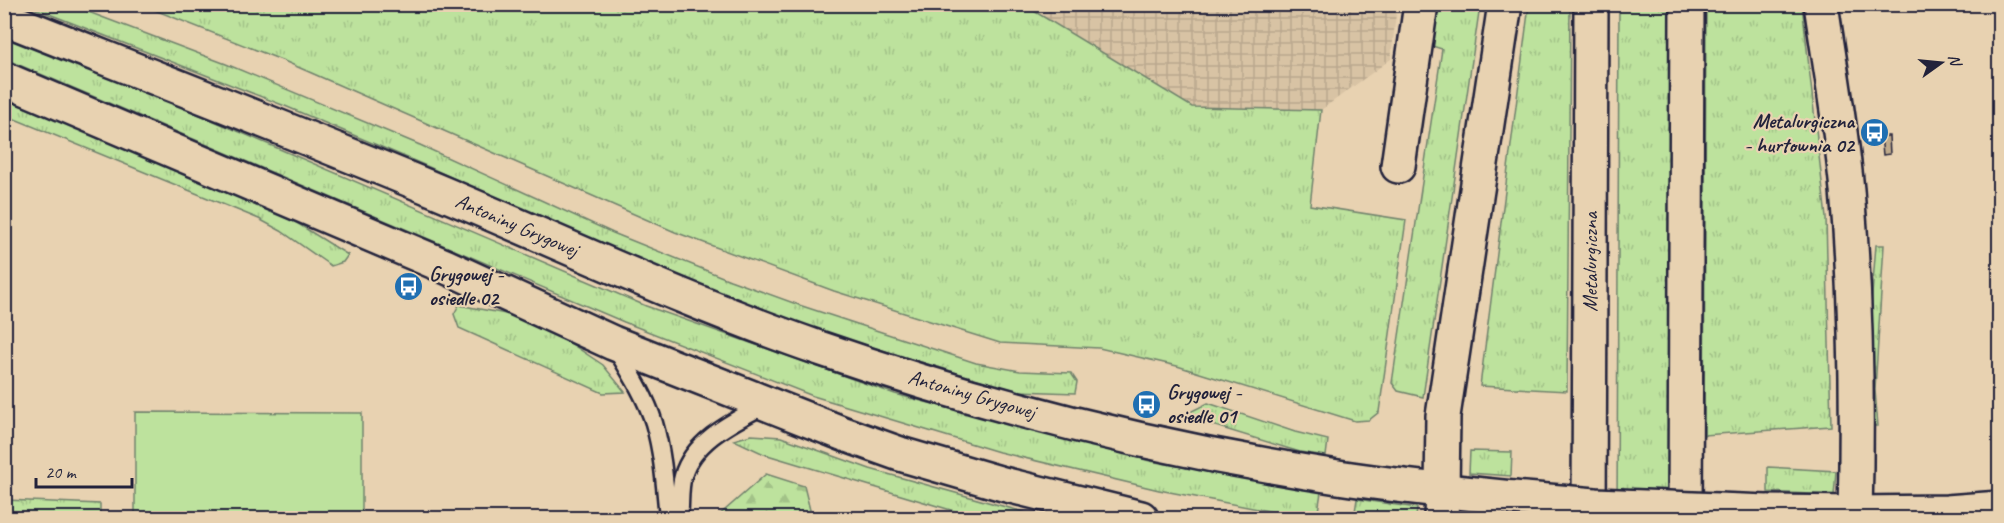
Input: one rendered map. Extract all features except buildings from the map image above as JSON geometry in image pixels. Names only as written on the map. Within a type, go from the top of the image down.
[{"type":"street","points":[[1398,166],[1421,4]]},
{"type":"street","points":[[1441,505],[1443,416],[1505,4]]},
{"type":"street","name":"Metalurgiczna","points":[[1589,519],[1591,4]]},
{"type":"street","points":[[1685,519],[1687,4]]},
{"type":"street","points":[[1821,4],[1841,140],[1850,237],[1857,428],[1855,516]]},
{"type":"street","name":"Antoniny Grygowej","points":[[4,18],[435,190],[670,290],[817,347],[929,383],[1104,430],[1249,461],[1338,477],[1441,505],[1513,498],[1595,505],[1855,516],[2000,508]]},
{"type":"street","points":[[4,79],[447,267],[613,343],[766,404],[900,454],[1003,484],[1141,519]]},
{"type":"lane","points":[[613,343],[632,374],[653,421],[663,465],[668,519]]},
{"type":"lane","points":[[679,519],[683,477],[693,456],[704,443],[730,423],[766,404]]},
{"type":"shaded area","points":[[1024,5],[1397,5],[1391,59],[1321,110],[1192,107]]},
{"type":"green space","points":[[26,5],[70,5],[226,64],[420,145],[613,233],[799,305],[976,363],[1020,371],[1071,373],[1077,382],[1075,393],[1019,391],[993,384],[849,340],[740,302],[545,221],[431,168],[285,106]]},
{"type":"green space","points":[[142,5],[1024,5],[1192,107],[1321,110],[1310,205],[1406,220],[1379,412],[1369,420],[1355,421],[1177,366],[1099,348],[1000,343],[834,291],[675,232],[284,61]]},
{"type":"green space","points":[[1438,5],[1480,5],[1423,397],[1398,391],[1392,383],[1442,49],[1432,46]]},
{"type":"green space","points":[[1529,5],[1570,5],[1567,391],[1480,386]]},
{"type":"green space","points":[[1619,5],[1670,5],[1669,518],[1617,518]]},
{"type":"green space","points":[[1706,5],[1802,5],[1826,218],[1831,426],[1704,435]]},
{"type":"green space","points":[[4,36],[151,94],[646,306],[895,394],[1150,461],[1321,492],[1317,518],[1305,518],[1159,490],[999,452],[813,396],[624,322],[5,59]]},
{"type":"green space","points":[[4,99],[268,205],[348,255],[343,262],[331,266],[281,231],[259,219],[5,115]]},
{"type":"green space","points":[[1876,245],[1884,245],[1875,390],[1878,426],[1869,426],[1870,319]]},
{"type":"green space","points":[[459,305],[511,315],[570,343],[603,365],[625,392],[603,393],[459,328],[454,314]]},
{"type":"green space","points":[[1208,403],[1295,432],[1328,440],[1326,456],[1300,452],[1189,418],[1190,412]]},
{"type":"green space","points":[[135,412],[362,413],[362,518],[135,518]]},
{"type":"green space","points":[[751,435],[781,437],[870,469],[1045,518],[961,516],[954,511],[764,454],[734,440]]},
{"type":"green space","points":[[1470,451],[1512,452],[1511,476],[1469,473]]},
{"type":"green space","points":[[1768,467],[1836,471],[1834,495],[1768,492]]},
{"type":"green space","points":[[766,474],[804,486],[812,518],[716,518]]},
{"type":"green space","points":[[1357,499],[1417,508],[1416,518],[1354,518]]},
{"type":"green space","points":[[5,500],[100,504],[100,518],[5,518]]},
{"type":"place","name":"Metalurgiczna - hurtownia 02","points":[[1875,133]]},
{"type":"place","name":"Grygowej - osiedle 02","points":[[408,286]]},
{"type":"place","name":"Grygowej - osiedle 01","points":[[1146,404]]}]
